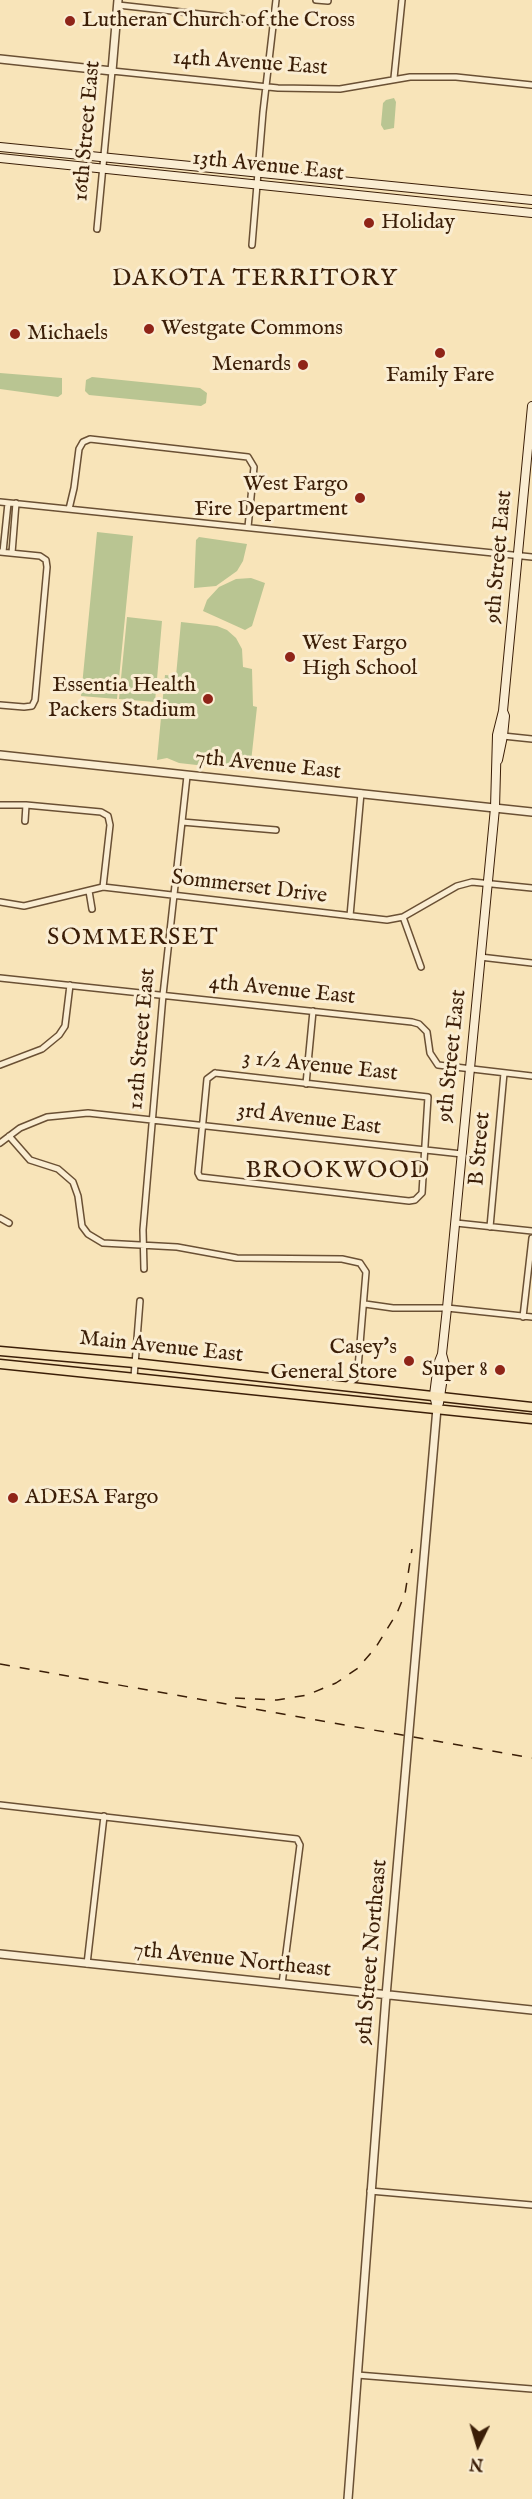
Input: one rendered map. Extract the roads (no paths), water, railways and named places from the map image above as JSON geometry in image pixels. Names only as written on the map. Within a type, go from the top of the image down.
[{"type":"main road","name":"13th Avenue East","points":[[0,147],[532,200]]},
{"type":"main road","name":"13th Avenue East","points":[[0,158],[532,213]]},
{"type":"main road","name":"9th Street East","points":[[437,1408],[438,1364],[442,1354],[456,1223],[468,1069],[495,808],[498,735],[531,437],[532,406]]},
{"type":"main road","name":"9th Street East","points":[[498,760],[505,716],[502,711]]},
{"type":"main road","name":"Main Avenue East","points":[[0,1351],[135,1363],[532,1407]]},
{"type":"main road","name":"Main Avenue East","points":[[0,1364],[511,1417],[532,1417]]},
{"type":"street","points":[[252,245],[272,22],[276,0]]},
{"type":"street","points":[[316,0],[328,2]]},
{"type":"street","points":[[394,78],[402,0]]},
{"type":"street","points":[[118,3],[272,22]]},
{"type":"street","name":"16th Street East","points":[[97,229],[118,3]]},
{"type":"street","name":"14th Avenue East","points":[[0,59],[266,87],[340,88],[394,78],[456,77],[532,85]]},
{"type":"street","points":[[69,509],[75,488],[79,448],[85,440],[242,455],[252,459],[254,467],[248,526]]},
{"type":"street","points":[[0,502],[532,557]]},
{"type":"street","points":[[0,705],[32,706],[35,700],[47,567],[46,560],[40,556],[1,552],[8,502]]},
{"type":"street","points":[[12,553],[16,503]]},
{"type":"street","points":[[503,736],[532,739]]},
{"type":"street","name":"7th Avenue East","points":[[0,755],[532,812]]},
{"type":"street","name":"12th Street East","points":[[144,1269],[142,1230],[163,995],[188,776]]},
{"type":"street","points":[[350,916],[361,793]]},
{"type":"street","points":[[0,805],[101,812],[108,816],[110,825],[103,887]]},
{"type":"street","points":[[25,821],[26,805]]},
{"type":"street","points":[[182,822],[276,830]]},
{"type":"street","name":"Sommerset Drive","points":[[0,902],[24,906],[103,887],[387,920],[403,917],[457,885],[472,882],[532,888]]},
{"type":"street","points":[[89,891],[92,909]]},
{"type":"street","points":[[403,917],[421,967]]},
{"type":"street","points":[[480,957],[532,963]]},
{"type":"street","name":"4th Avenue East","points":[[0,978],[419,1024],[427,1032],[433,1060],[447,1067],[532,1076]]},
{"type":"street","points":[[0,1065],[42,1049],[59,1035],[64,1026],[70,985]]},
{"type":"street","points":[[306,1084],[313,1011]]},
{"type":"street","name":"3 1/2 Avenue East","points":[[203,1125],[207,1080],[210,1075],[220,1073],[424,1095],[429,1101],[426,1150]]},
{"type":"street","name":"B Street","points":[[490,1227],[504,1073]]},
{"type":"street","name":"3rd Avenue East","points":[[0,1143],[32,1122],[67,1113],[152,1119],[462,1154]]},
{"type":"street","points":[[203,1125],[198,1173],[200,1177],[216,1180],[416,1200],[422,1193],[426,1150]]},
{"type":"street","points":[[9,1136],[30,1160],[58,1169],[73,1182],[78,1196],[80,1221],[88,1234],[111,1245],[189,1248],[237,1258],[342,1259],[356,1261],[364,1266],[365,1304],[357,1376],[346,1386]]},
{"type":"street","points":[[0,1218],[9,1223]]},
{"type":"street","points":[[456,1223],[532,1231]]},
{"type":"street","points":[[523,1317],[532,1238]]},
{"type":"street","points":[[134,1377],[140,1301]]},
{"type":"street","points":[[365,1304],[393,1308],[447,1308],[532,1317]]},
{"type":"street","name":"9th Street Northeast","points":[[348,2499],[370,2191],[437,1408]]},
{"type":"street","points":[[0,1805],[297,1839],[300,1845],[282,1984]]},
{"type":"street","points":[[87,1964],[104,1816]]},
{"type":"street","name":"7th Avenue Northeast","points":[[0,1954],[532,2010]]},
{"type":"street","points":[[370,2191],[532,2205]]},
{"type":"street","points":[[357,2375],[532,2389]]},
{"type":"railway","points":[[235,1698],[277,1700],[307,1695],[336,1683],[358,1668],[376,1647],[397,1613],[405,1594],[412,1549]]},
{"type":"railway","points":[[0,1664],[532,1758]]},
{"type":"place","name":"Lutheran Church of the Cross","points":[[70,21]]},
{"type":"place","name":"Holiday","points":[[369,223]]},
{"type":"place","name":"Westgate Commons","points":[[149,329]]},
{"type":"place","name":"Michaels","points":[[15,334]]},
{"type":"place","name":"Family Fare","points":[[440,353]]},
{"type":"place","name":"Menards","points":[[303,365]]},
{"type":"place","name":"West Fargo Fire Department","points":[[360,498]]},
{"type":"place","name":"West Fargo High School","points":[[290,657]]},
{"type":"place","name":"Essentia Health Packers Stadium","points":[[208,699]]},
{"type":"place","name":"Casey's General Store","points":[[409,1361]]},
{"type":"place","name":"Super 8","points":[[500,1370]]},
{"type":"place","name":"ADESA Fargo","points":[[13,1498]]},
{"type":"district","name":"DAKOTA TERRITORY","points":[[255,280]]},
{"type":"district","name":"SOMMERSET","points":[[133,939]]},
{"type":"district","name":"BROOKWOOD","points":[[338,1172]]}]
